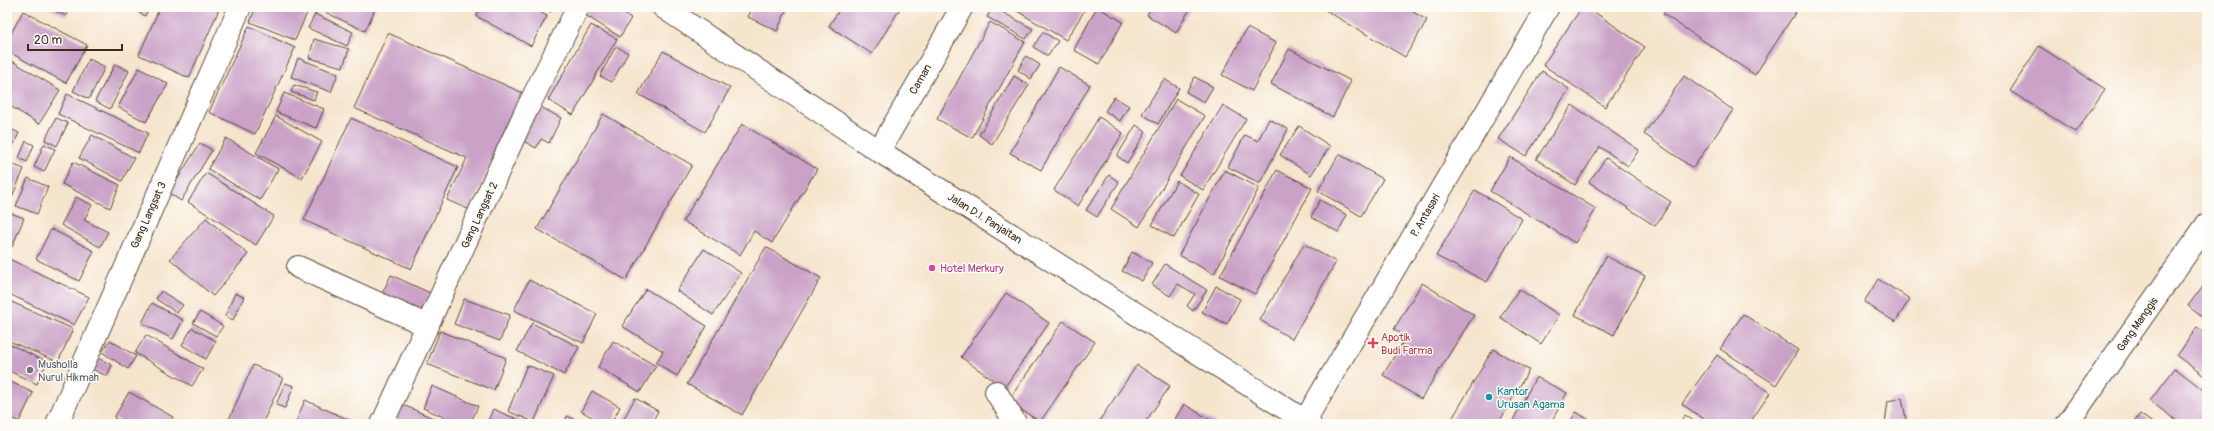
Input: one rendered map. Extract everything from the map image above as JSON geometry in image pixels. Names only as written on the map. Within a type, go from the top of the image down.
[{"type":"street","name":"Gang Langsat 3","points":[[57,424],[240,7]]},
{"type":"street","name":"Gang Langsat 2","points":[[382,424],[525,113],[578,7]]},
{"type":"street","name":"Jalan D.I. Panjaitan","points":[[663,7],[879,151],[1306,423]]},
{"type":"street","name":"Caman","points":[[879,151],[962,7]]},
{"type":"street","name":"P. Antasari","points":[[1306,423],[1548,7]]},
{"type":"street","name":"Gang Manggis","points":[[2067,424],[2207,224]]},
{"type":"street","points":[[298,267],[428,326]]},
{"type":"street","points":[[996,392],[1016,424]]},
{"type":"building","points":[[46,7],[70,7],[66,16]]},
{"type":"building","points":[[129,7],[150,7],[145,16]]},
{"type":"building","points":[[160,7],[220,7],[189,78],[139,55]]},
{"type":"building","points":[[256,7],[293,7],[307,13],[295,40],[250,22]]},
{"type":"building","points":[[314,7],[376,7],[365,31]]},
{"type":"building","points":[[481,7],[530,7],[547,16],[531,46],[476,16]]},
{"type":"building","points":[[540,7],[554,7],[551,12]]},
{"type":"building","points":[[590,7],[613,7],[631,18],[620,37],[585,15]]},
{"type":"building","points":[[753,7],[788,7],[777,31],[748,17]]},
{"type":"building","points":[[841,7],[901,7],[872,54],[829,26]]},
{"type":"building","points":[[993,7],[1033,29],[1026,39],[987,17]]},
{"type":"building","points":[[1019,7],[1086,8],[1066,40],[1017,11]]},
{"type":"building","points":[[1097,7],[1123,22],[1099,64],[1074,50]]},
{"type":"building","points":[[1151,7],[1191,7],[1176,33],[1147,15]]},
{"type":"building","points":[[1320,7],[1415,7],[1413,12],[1427,20],[1405,57]]},
{"type":"building","points":[[1582,7],[1587,7],[1645,47],[1605,107],[1543,65]]},
{"type":"building","points":[[1668,7],[1799,7],[1755,75],[1663,14]]},
{"type":"building","points":[[23,11],[87,45],[66,83],[7,51],[7,41]]},
{"type":"building","points":[[315,14],[353,32],[347,46],[308,28]]},
{"type":"building","points":[[990,22],[1025,42],[972,138],[937,119]]},
{"type":"building","points":[[591,25],[617,39],[573,115],[548,100]]},
{"type":"building","points":[[249,26],[295,48],[255,134],[209,112]]},
{"type":"building","points":[[1247,28],[1276,43],[1252,91],[1222,75]]},
{"type":"building","points":[[1043,32],[1058,41],[1048,56],[1033,47]]},
{"type":"building","points":[[388,33],[523,93],[470,210],[447,200],[467,158],[354,108]]},
{"type":"building","points":[[314,39],[349,49],[343,67],[309,58]]},
{"type":"building","points":[[616,46],[628,53],[612,82],[600,76]]},
{"type":"building","points":[[2039,46],[2105,89],[2076,132],[2010,91]]},
{"type":"building","points":[[1289,49],[1351,81],[1333,117],[1271,84]]},
{"type":"building","points":[[663,51],[730,88],[705,132],[638,94]]},
{"type":"building","points":[[1026,56],[1040,65],[1031,79],[1018,70]]},
{"type":"building","points":[[7,58],[60,90],[39,124],[7,104]]},
{"type":"building","points":[[298,58],[338,74],[331,92],[291,77]]},
{"type":"building","points":[[89,59],[105,67],[89,99],[73,91]]},
{"type":"building","points":[[115,64],[129,71],[110,109],[95,101]]},
{"type":"building","points":[[1059,67],[1090,85],[1041,170],[1010,153]]},
{"type":"building","points":[[139,68],[168,84],[146,122],[118,107]]},
{"type":"building","points":[[1542,71],[1569,89],[1526,156],[1498,139]]},
{"type":"building","points":[[1014,76],[1029,85],[992,144],[979,135]]},
{"type":"building","points":[[1684,76],[1733,110],[1693,168],[1644,134]]},
{"type":"building","points":[[1195,77],[1213,87],[1204,102],[1186,92]]},
{"type":"building","points":[[1164,79],[1179,88],[1158,124],[1142,114]]},
{"type":"building","points":[[294,85],[317,92],[314,100],[291,92]]},
{"type":"building","points":[[284,93],[324,109],[316,128],[276,112]]},
{"type":"building","points":[[67,94],[148,133],[139,153],[58,114]]},
{"type":"building","points":[[1114,97],[1129,106],[1120,121],[1105,111]]},
{"type":"building","points":[[1176,99],[1205,116],[1139,227],[1111,209]]},
{"type":"building","points":[[537,105],[561,118],[549,143],[541,139],[536,148],[520,139]]},
{"type":"building","points":[[1223,105],[1246,119],[1203,190],[1180,176]]},
{"type":"building","points":[[1572,105],[1639,150],[1628,166],[1600,147],[1575,185],[1536,159]]},
{"type":"building","points":[[603,114],[692,165],[626,280],[537,229]]},
{"type":"building","points":[[276,116],[322,142],[302,178],[256,153]]},
{"type":"building","points":[[1099,117],[1123,133],[1078,206],[1054,190]]},
{"type":"building","points":[[56,118],[68,123],[57,146],[45,140]]},
{"type":"building","points":[[351,118],[458,167],[411,269],[304,220]]},
{"type":"building","points":[[1269,119],[1288,129],[1260,183],[1228,167],[1245,135],[1258,141]]},
{"type":"building","points":[[742,124],[817,169],[772,243],[754,231],[740,255],[683,221]]},
{"type":"building","points":[[1136,125],[1146,132],[1127,163],[1117,156]]},
{"type":"building","points":[[1299,126],[1330,146],[1311,175],[1280,155]]},
{"type":"building","points":[[7,127],[19,133],[12,148],[7,145]]},
{"type":"building","points":[[92,135],[134,158],[122,181],[79,158]]},
{"type":"building","points":[[226,138],[278,169],[260,200],[208,169]]},
{"type":"building","points":[[26,141],[34,145],[27,162],[19,158]]},
{"type":"building","points":[[200,143],[212,150],[181,201],[169,193]]},
{"type":"building","points":[[44,144],[55,149],[44,172],[34,167]]},
{"type":"building","points":[[1339,154],[1383,179],[1361,216],[1318,191]]},
{"type":"building","points":[[1510,157],[1596,209],[1575,243],[1490,191]]},
{"type":"building","points":[[1606,158],[1671,202],[1655,226],[1589,182]]},
{"type":"building","points":[[7,162],[24,169],[8,206],[7,206]]},
{"type":"building","points":[[73,162],[120,185],[110,208],[62,184]]},
{"type":"building","points":[[1225,170],[1259,188],[1214,274],[1179,255]]},
{"type":"building","points":[[1277,170],[1312,188],[1255,294],[1220,276]]},
{"type":"building","points":[[206,173],[274,216],[256,245],[188,202]]},
{"type":"building","points":[[1109,175],[1119,182],[1097,217],[1086,210]]},
{"type":"building","points":[[28,178],[48,187],[37,214],[16,206]]},
{"type":"building","points":[[1177,181],[1199,194],[1174,238],[1152,225]]},
{"type":"building","points":[[1475,190],[1522,219],[1487,282],[1436,256]]},
{"type":"building","points":[[76,197],[92,205],[84,220],[108,232],[100,247],[61,225]]},
{"type":"building","points":[[1320,200],[1347,215],[1338,232],[1311,217]]},
{"type":"building","points":[[8,212],[24,218],[12,247],[7,245]]},
{"type":"building","points":[[206,218],[248,254],[213,296],[170,259]]},
{"type":"building","points":[[51,229],[94,251],[79,281],[36,259]]},
{"type":"building","points":[[1304,244],[1336,262],[1292,339],[1260,320]]},
{"type":"building","points":[[766,247],[821,278],[742,415],[687,384]]},
{"type":"building","points":[[704,249],[741,273],[713,315],[677,291]]},
{"type":"building","points":[[1132,252],[1152,263],[1142,281],[1122,271]]},
{"type":"building","points":[[1606,256],[1645,276],[1614,335],[1575,315]]},
{"type":"building","points":[[7,258],[89,297],[74,325],[7,293]]},
{"type":"building","points":[[1165,264],[1207,290],[1193,311],[1187,306],[1195,294],[1178,284],[1170,296],[1152,285]]},
{"type":"building","points":[[391,275],[430,293],[421,312],[382,294]]},
{"type":"building","points":[[1878,279],[1910,299],[1895,322],[1864,302]]},
{"type":"building","points":[[529,280],[597,314],[583,343],[514,310]]},
{"type":"building","points":[[2207,280],[2207,321],[2188,306]]},
{"type":"building","points":[[1422,283],[1474,315],[1421,399],[1383,375],[1406,337],[1394,329]]},
{"type":"building","points":[[1216,286],[1240,299],[1227,324],[1202,312]]},
{"type":"building","points":[[646,289],[707,326],[677,376],[656,363],[663,351],[622,326]]},
{"type":"building","points":[[1519,289],[1559,315],[1541,344],[1500,317]]},
{"type":"building","points":[[161,291],[183,305],[177,313],[156,299]]},
{"type":"building","points":[[235,293],[244,297],[233,320],[225,316]]},
{"type":"building","points":[[1006,293],[1049,323],[1004,388],[961,357]]},
{"type":"building","points":[[464,299],[510,315],[500,341],[454,324]]},
{"type":"building","points":[[7,300],[73,329],[58,362],[7,340]]},
{"type":"building","points":[[152,303],[183,320],[173,339],[142,323]]},
{"type":"building","points":[[200,312],[223,326],[216,336],[193,323]]},
{"type":"building","points":[[1743,314],[1798,350],[1776,385],[1720,349]]},
{"type":"building","points":[[1063,321],[1095,342],[1040,422],[1008,401]]},
{"type":"building","points":[[532,323],[579,347],[564,375],[517,351]]},
{"type":"building","points":[[2197,327],[2207,334],[2207,378],[2177,356]]},
{"type":"building","points":[[192,328],[216,341],[206,359],[182,345]]},
{"type":"building","points":[[440,331],[506,358],[494,390],[427,364]]},
{"type":"building","points":[[146,335],[203,369],[192,386],[135,353]]},
{"type":"building","points":[[110,340],[136,356],[128,369],[102,352]]},
{"type":"building","points":[[613,341],[656,366],[640,392],[598,367]]},
{"type":"building","points":[[7,343],[47,362],[37,384],[7,370]]},
{"type":"building","name":"Kantor Urusan Agama","points":[[1493,349],[1529,370],[1498,424],[1449,424]]},
{"type":"building","points":[[1717,355],[1770,393],[1749,424],[1711,424],[1682,404]]},
{"type":"building","points":[[98,358],[112,365],[107,376],[92,369]]},
{"type":"building","points":[[253,365],[283,378],[262,424],[227,424]]},
{"type":"building","points":[[527,365],[554,376],[534,422],[508,411]]},
{"type":"building","points":[[1137,365],[1170,386],[1144,424],[1097,424]]},
{"type":"building","points":[[2175,368],[2207,393],[2207,424],[2181,424],[2150,401]]},
{"type":"building","points":[[1536,377],[1567,393],[1550,424],[1511,424]]},
{"type":"building","points":[[7,380],[33,393],[19,422],[7,416]]},
{"type":"building","points":[[285,383],[294,386],[285,408],[276,405]]},
{"type":"building","points":[[432,386],[478,406],[470,424],[460,424],[423,408]]},
{"type":"building","points":[[592,391],[620,407],[611,424],[604,424],[581,411]]},
{"type":"building","points":[[129,392],[173,417],[169,424],[125,424],[114,418]]},
{"type":"building","points":[[635,398],[658,411],[651,424],[621,424]]},
{"type":"building","points":[[1902,398],[1907,424],[1885,424],[1888,401]]},
{"type":"building","points":[[305,400],[358,424],[295,424]]},
{"type":"building","points":[[401,404],[446,424],[393,424]]},
{"type":"building","points":[[1184,404],[1217,424],[1172,424]]},
{"type":"building","points":[[493,409],[528,424],[487,424]]},
{"type":"building","points":[[1576,412],[1596,424],[1569,424]]},
{"type":"building","points":[[2140,414],[2154,424],[2132,424]]},
{"type":"building","points":[[1685,415],[1698,424],[1678,424]]},
{"type":"building","points":[[567,416],[585,424],[564,424]]},
{"type":"place","name":"Hotel Merkury","points":[[932,268]]},
{"type":"place","name":"Apotik Budi Farma","points":[[1373,343]]},
{"type":"place","name":"Musholla Nurul Hikmah","points":[[30,370]]},
{"type":"place","name":"Kantor Urusan Agama","points":[[1489,397]]}]
